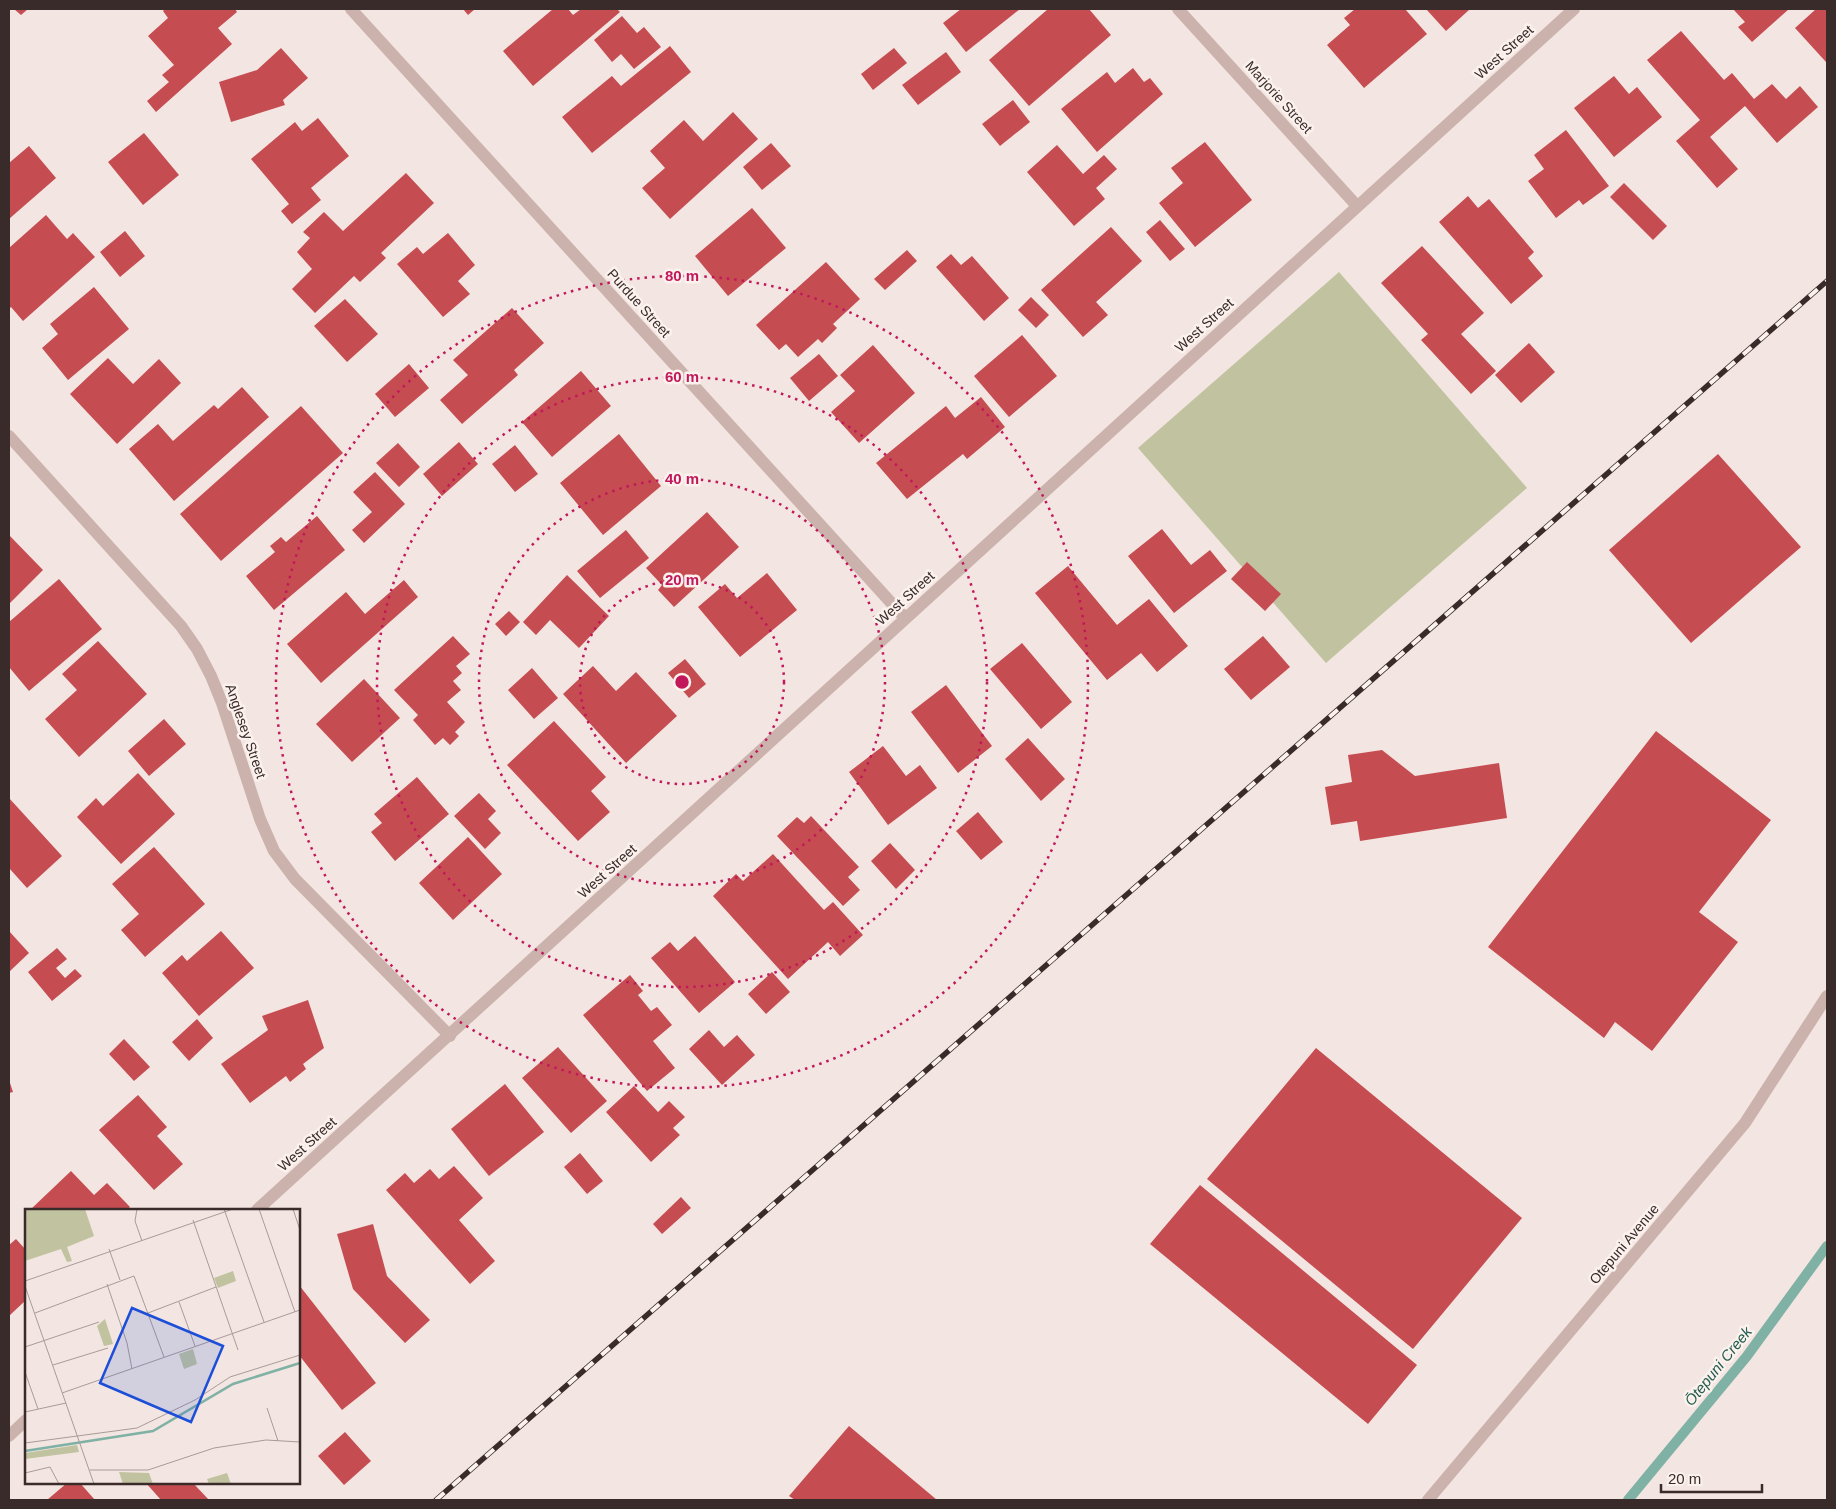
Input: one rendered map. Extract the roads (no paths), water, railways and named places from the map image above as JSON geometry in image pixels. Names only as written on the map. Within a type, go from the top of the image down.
[{"type":"street","name":"Purdue Street","points":[[351,9],[905,618]]},
{"type":"street","name":"Marjorie Street","points":[[1178,9],[1357,206]]},
{"type":"street","name":"West Street","points":[[258,1209],[1574,9]]},
{"type":"street","name":"Anglesey Street","points":[[9,436],[181,626],[196,649],[211,676],[222,703],[260,819],[274,851],[294,879],[450,1036]]},
{"type":"street","name":"Otepuni Avenue","points":[[1428,1500],[1745,1123],[1827,996]]},
{"type":"street","points":[[9,1436],[25,1421]]},
{"type":"waterway","name":"Ōtepuni Creek","points":[[1628,1500],[1747,1356],[1827,1246]]},
{"type":"railway","points":[[436,1500],[1827,281]]}]
